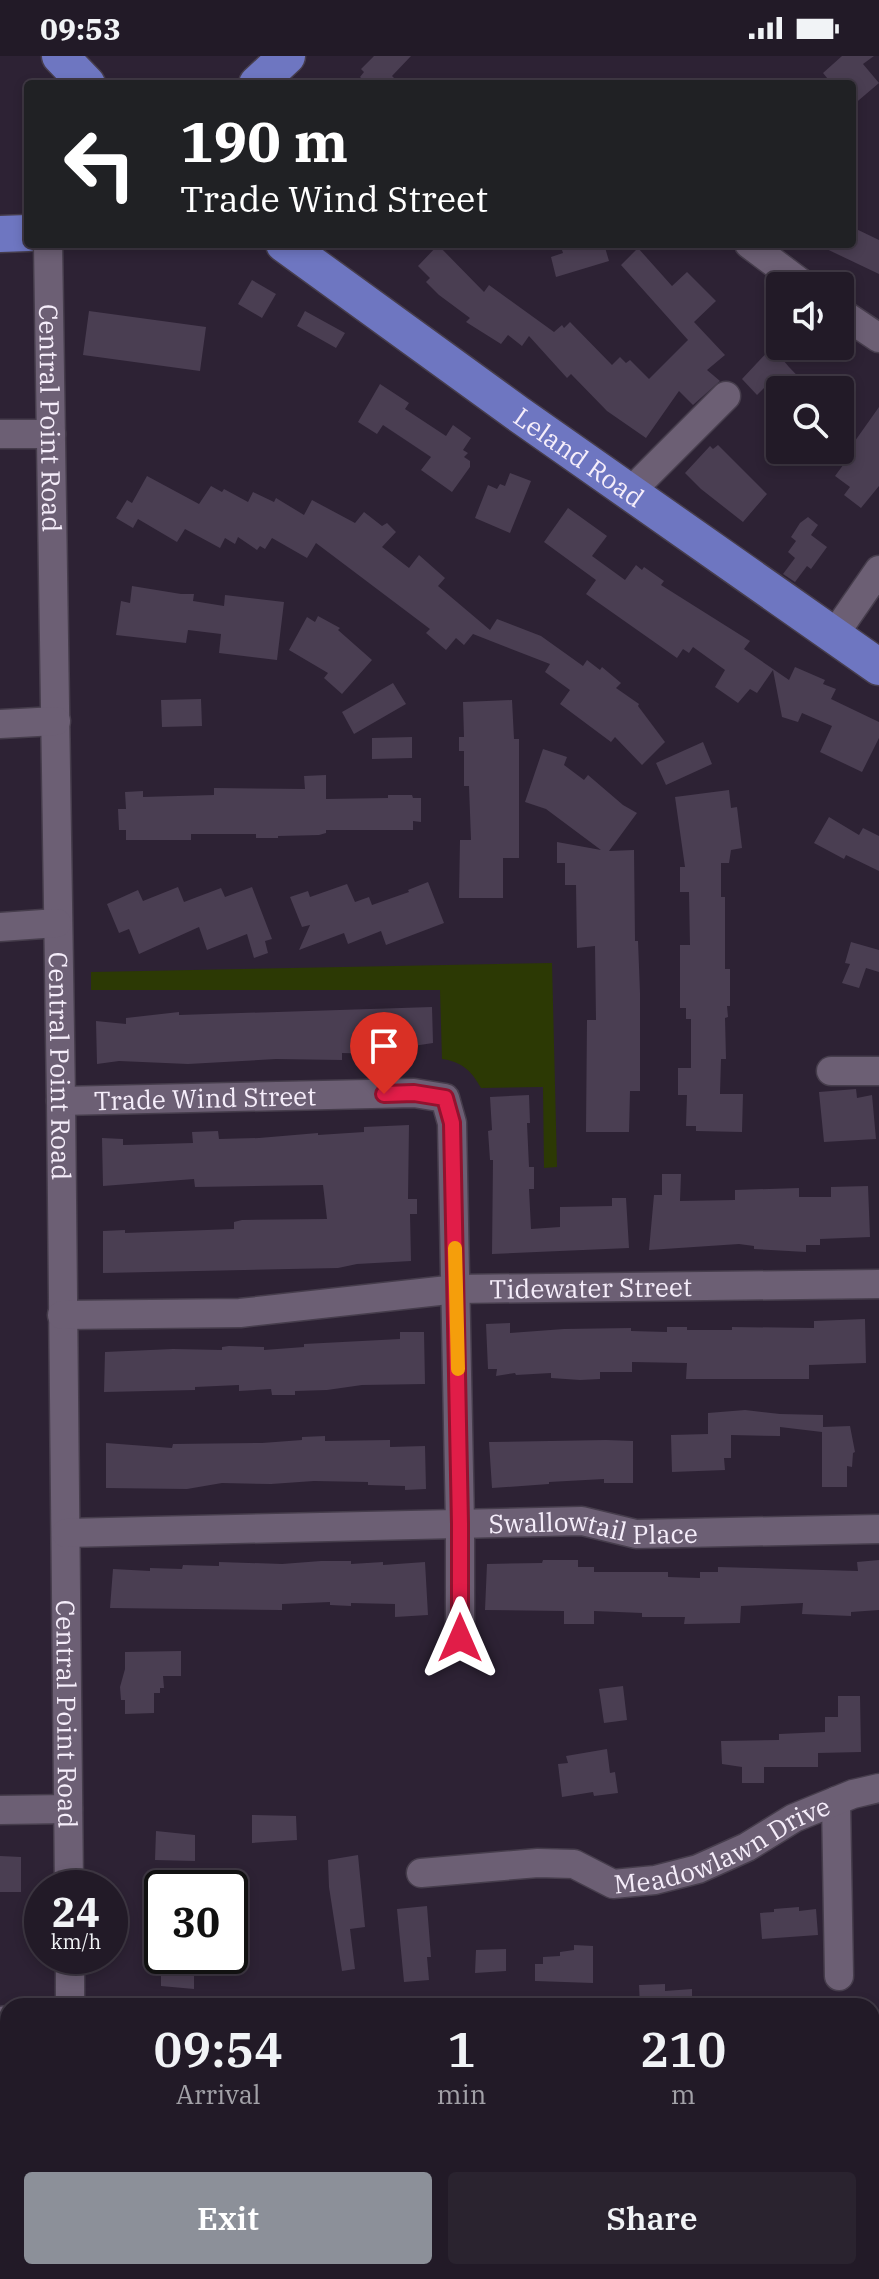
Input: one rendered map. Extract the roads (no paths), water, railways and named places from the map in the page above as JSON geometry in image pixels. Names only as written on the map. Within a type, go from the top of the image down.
[{"type":"main road","points":[[60,56],[83,80]]},
{"type":"main road","points":[[261,80],[287,56]]},
{"type":"main road","points":[[0,234],[24,233]]},
{"type":"main road","name":"Leland Road","points":[[290,248],[879,667]]},
{"type":"street","name":"Central Point Road","points":[[48,248],[69,1870]]},
{"type":"street","points":[[754,248],[786,272]]},
{"type":"street","points":[[854,321],[879,338]]},
{"type":"street","points":[[631,491],[726,396]]},
{"type":"street","points":[[0,434],[51,434]]},
{"type":"street","points":[[834,635],[879,570]]},
{"type":"street","points":[[0,724],[56,721]]},
{"type":"street","points":[[0,927],[57,923]]},
{"type":"street","points":[[831,1071],[879,1071]]},
{"type":"street","name":"Trade Wind Street","points":[[61,1101],[414,1093],[445,1098],[452,1123],[457,1289]]},
{"type":"street","name":"Tidewater Street","points":[[62,1315],[240,1313],[457,1289],[879,1284]]},
{"type":"street","points":[[457,1289],[460,1638]]},
{"type":"street","name":"Swallowtail Place","points":[[66,1533],[582,1521],[636,1534],[879,1529]]},
{"type":"street","name":"Meadowlawn Drive","points":[[421,1873],[538,1863],[574,1864],[613,1884],[655,1880],[698,1869],[747,1847],[794,1818],[879,1788]]},
{"type":"street","points":[[836,1801],[839,1976]]},
{"type":"street","points":[[0,1810],[68,1809]]},
{"type":"street","points":[[70,1974],[70,1998]]}]
